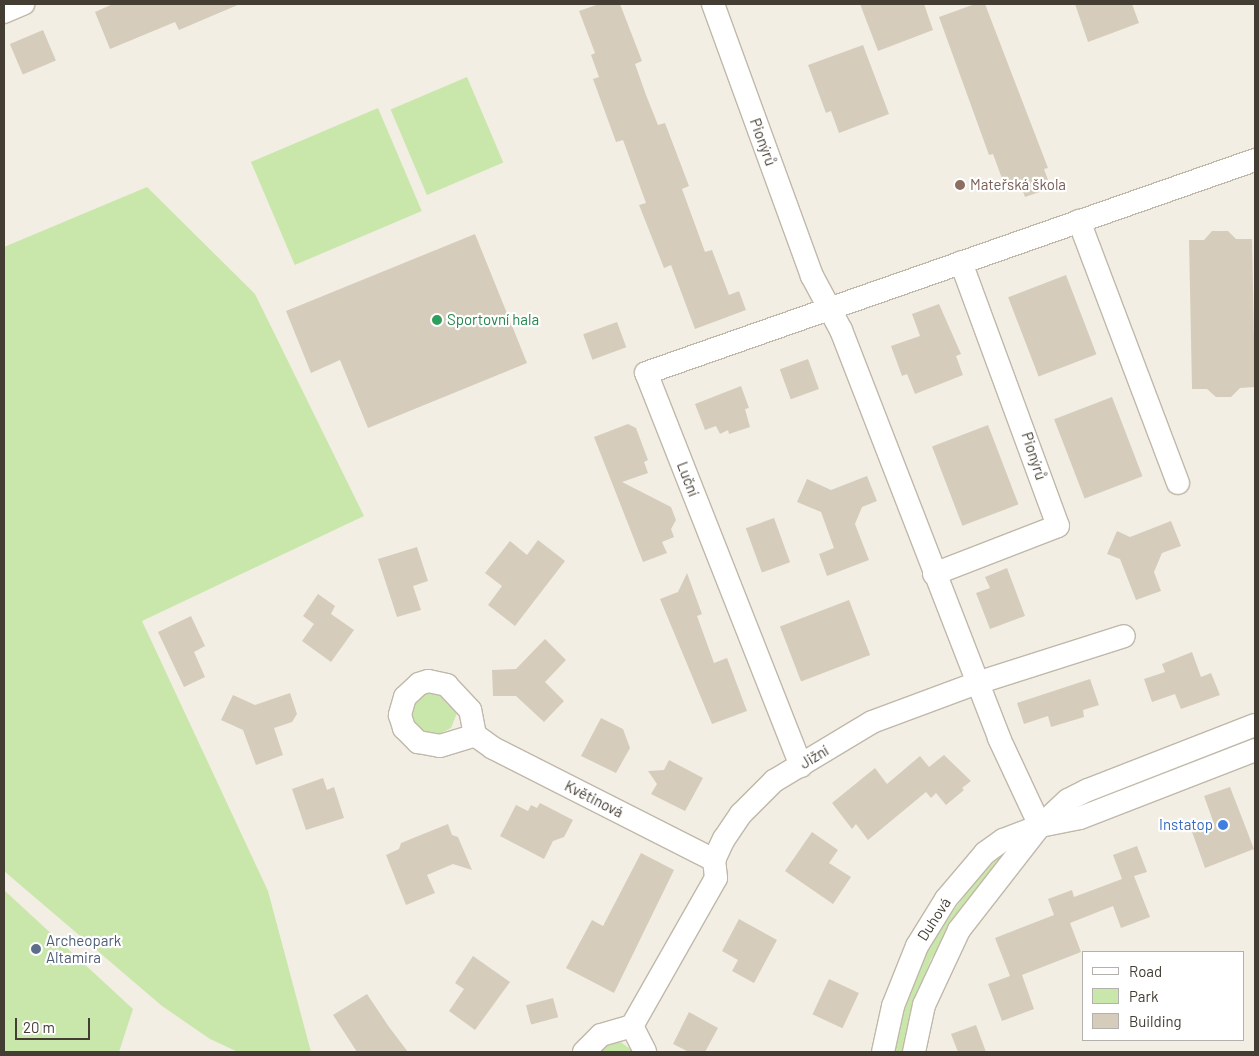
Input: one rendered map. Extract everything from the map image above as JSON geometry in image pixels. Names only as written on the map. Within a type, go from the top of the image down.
[{"type":"street","points":[[4,12],[23,4]]},
{"type":"street","name":"Pionýrů","points":[[713,4],[812,276],[841,330],[977,683],[1040,826]]},
{"type":"street","points":[[828,307],[1255,160]]},
{"type":"street","points":[[1079,221],[1178,483]]},
{"type":"street","name":"Pionýrů","points":[[934,574],[1058,526],[961,262]]},
{"type":"street","name":"Luční","points":[[801,766],[646,372],[828,307]]},
{"type":"street","name":"Jižní","points":[[632,1026],[716,878],[714,860],[741,814],[774,781],[872,722],[977,683],[1124,636]]},
{"type":"street","name":"Duhová","points":[[914,1052],[924,1005],[938,969],[959,930],[1040,826],[1068,800],[1148,766],[1255,725]]},
{"type":"street","name":"Květinová","points":[[475,735],[493,748],[714,860]]},
{"type":"street","name":"Duhová","points":[[883,1052],[893,1006],[905,972],[928,924],[985,853],[1003,840],[1040,826],[1080,818],[1255,750]]},
{"type":"street","points":[[1148,766],[1157,788]]},
{"type":"street","points":[[584,1052],[601,1035],[632,1026],[645,1052]]},
{"type":"green space","points":[[467,77],[503,163],[427,195],[391,109]]},
{"type":"green space","points":[[378,108],[422,211],[295,265],[251,162]]},
{"type":"green space","points":[[147,187],[255,294],[364,516],[142,621],[268,891],[311,1052],[238,1052],[210,1039],[162,1006],[4,871],[4,247]]},
{"type":"green space","points":[[434,689],[457,708],[451,728],[437,735],[426,734],[415,726],[411,717],[414,700]]},
{"type":"green space","points":[[1009,848],[931,959],[912,1010],[902,1052],[894,1052],[908,996],[930,943],[979,876]]},
{"type":"green space","name":"Archeopark Altamira","points":[[4,890],[133,1009],[119,1052],[4,1052]]},
{"type":"green space","points":[[619,1041],[635,1052],[596,1052],[600,1047]]},
{"type":"building","points":[[113,4],[240,4],[179,30],[175,22],[110,49],[95,12]]},
{"type":"building","points":[[599,4],[620,4],[642,61],[635,64],[646,95],[658,125],[665,123],[689,186],[682,189],[705,252],[712,250],[729,295],[739,291],[746,310],[695,329],[671,265],[664,268],[639,205],[646,203],[623,140],[616,142],[593,79],[599,77],[591,55],[595,53],[579,11]]},
{"type":"building","points":[[860,4],[924,4],[933,30],[878,51]]},
{"type":"building","points":[[975,4],[985,4],[1048,168],[1044,169],[1051,188],[1025,197],[1018,178],[1004,184],[993,154],[989,155],[939,17]]},
{"type":"building","points":[[1075,4],[1132,4],[1139,23],[1088,42]]},
{"type":"building","points":[[43,30],[56,60],[23,74],[10,44]]},
{"type":"building","points":[[863,45],[889,114],[839,133],[831,111],[826,113],[808,65]]},
{"type":"building","points":[[1212,231],[1228,231],[1236,239],[1252,239],[1255,387],[1240,388],[1231,397],[1216,397],[1207,389],[1192,389],[1189,240],[1204,240]]},
{"type":"building","points":[[475,234],[527,363],[368,428],[340,360],[311,373],[286,311]]},
{"type":"building","points":[[1066,275],[1096,354],[1039,377],[1008,297]]},
{"type":"building","points":[[939,304],[961,354],[956,356],[963,375],[915,394],[907,374],[902,376],[891,346],[920,336],[912,314]]},
{"type":"building","points":[[617,322],[626,347],[592,360],[583,334]]},
{"type":"building","points":[[808,359],[819,389],[791,399],[780,369]]},
{"type":"building","points":[[741,386],[749,408],[745,409],[750,427],[729,434],[728,430],[720,434],[716,426],[705,430],[695,404]]},
{"type":"building","points":[[1112,397],[1142,476],[1085,499],[1054,419]]},
{"type":"building","points":[[628,424],[636,428],[648,460],[644,462],[648,473],[622,482],[671,507],[676,520],[671,529],[674,537],[662,542],[667,553],[643,562],[594,437]]},
{"type":"building","points":[[988,425],[1018,504],[962,526],[932,447]]},
{"type":"building","points":[[867,476],[877,501],[862,507],[855,524],[869,560],[827,576],[819,554],[834,548],[821,512],[797,502],[807,479],[831,490]]},
{"type":"building","points":[[774,518],[790,562],[762,572],[746,528]]},
{"type":"building","points":[[1171,521],[1181,546],[1162,553],[1154,572],[1161,591],[1136,600],[1120,559],[1107,554],[1117,531],[1130,537]]},
{"type":"building","points":[[538,540],[565,561],[515,626],[488,605],[502,586],[485,573],[510,541],[527,555]]},
{"type":"building","points":[[417,547],[428,581],[413,586],[421,610],[397,617],[378,559]]},
{"type":"building","points":[[1007,568],[1025,616],[990,629],[976,593],[990,588],[985,577]]},
{"type":"building","points":[[687,573],[702,614],[697,616],[714,663],[727,658],[747,711],[712,724],[660,599],[678,592]]},
{"type":"building","points":[[318,594],[335,606],[331,614],[354,630],[331,662],[302,641],[314,624],[303,616]]},
{"type":"building","points":[[849,600],[870,655],[801,682],[780,627]]},
{"type":"building","points":[[191,616],[205,646],[194,652],[205,677],[184,687],[158,632]]},
{"type":"building","points":[[545,639],[566,660],[545,682],[564,701],[544,722],[516,696],[493,696],[492,670],[516,669]]},
{"type":"building","points":[[1192,652],[1201,677],[1211,673],[1220,695],[1181,709],[1175,694],[1152,702],[1144,679],[1165,672],[1162,664]]},
{"type":"building","points":[[1090,679],[1099,705],[1083,710],[1084,717],[1051,727],[1048,716],[1024,724],[1017,703]]},
{"type":"building","points":[[290,693],[297,714],[292,722],[274,728],[283,755],[256,765],[243,730],[221,720],[233,695],[255,705]]},
{"type":"building","points":[[601,718],[623,729],[630,748],[616,773],[581,756]]},
{"type":"building","points":[[944,755],[971,781],[962,788],[964,790],[946,805],[936,793],[931,798],[926,792],[868,840],[856,824],[852,829],[832,803],[875,768],[887,784],[920,756],[929,767]]},
{"type":"building","points":[[669,760],[703,778],[685,811],[651,794],[657,784],[648,771],[664,770]]},
{"type":"building","points":[[323,778],[327,790],[334,787],[344,818],[306,830],[292,789]]},
{"type":"building","name":"Instatop","points":[[1230,787],[1254,849],[1205,868],[1191,829],[1213,821],[1204,796]]},
{"type":"building","points":[[540,803],[573,820],[564,837],[553,841],[544,859],[500,836],[516,805],[528,811],[531,805],[537,808]]},
{"type":"building","points":[[448,824],[452,835],[458,837],[472,870],[453,864],[427,875],[435,893],[406,905],[386,855],[399,849],[401,843]]},
{"type":"building","points":[[812,832],[838,850],[829,863],[851,877],[833,904],[785,871]]},
{"type":"building","points":[[1137,846],[1147,872],[1134,876],[1150,917],[1121,928],[1113,906],[1070,923],[1081,952],[1022,975],[1034,1009],[1002,1021],[988,984],[1010,976],[995,938],[1054,915],[1048,899],[1072,890],[1074,897],[1122,879],[1113,855]]},
{"type":"building","points":[[641,853],[674,870],[614,993],[566,968],[592,920],[603,926]]},
{"type":"building","points":[[739,919],[777,940],[754,983],[732,971],[738,960],[722,951]]},
{"type":"building","points":[[473,956],[510,982],[475,1030],[449,1011],[464,989],[455,983]]},
{"type":"building","points":[[829,979],[859,993],[842,1028],[813,1014]]},
{"type":"building","points":[[367,994],[408,1052],[357,1052],[333,1015]]},
{"type":"building","points":[[553,998],[558,1017],[531,1025],[526,1005]]},
{"type":"building","points":[[689,1012],[718,1028],[705,1052],[689,1052],[673,1044]]},
{"type":"building","points":[[976,1025],[986,1052],[958,1052],[951,1034]]},
{"type":"place","name":"Mateřská škola","points":[[960,185]]},
{"type":"place","name":"Sportovní hala","points":[[437,320]]},
{"type":"place","name":"Instatop","points":[[1223,825]]},
{"type":"place","name":"Archeopark Altamira","points":[[36,949]]}]
